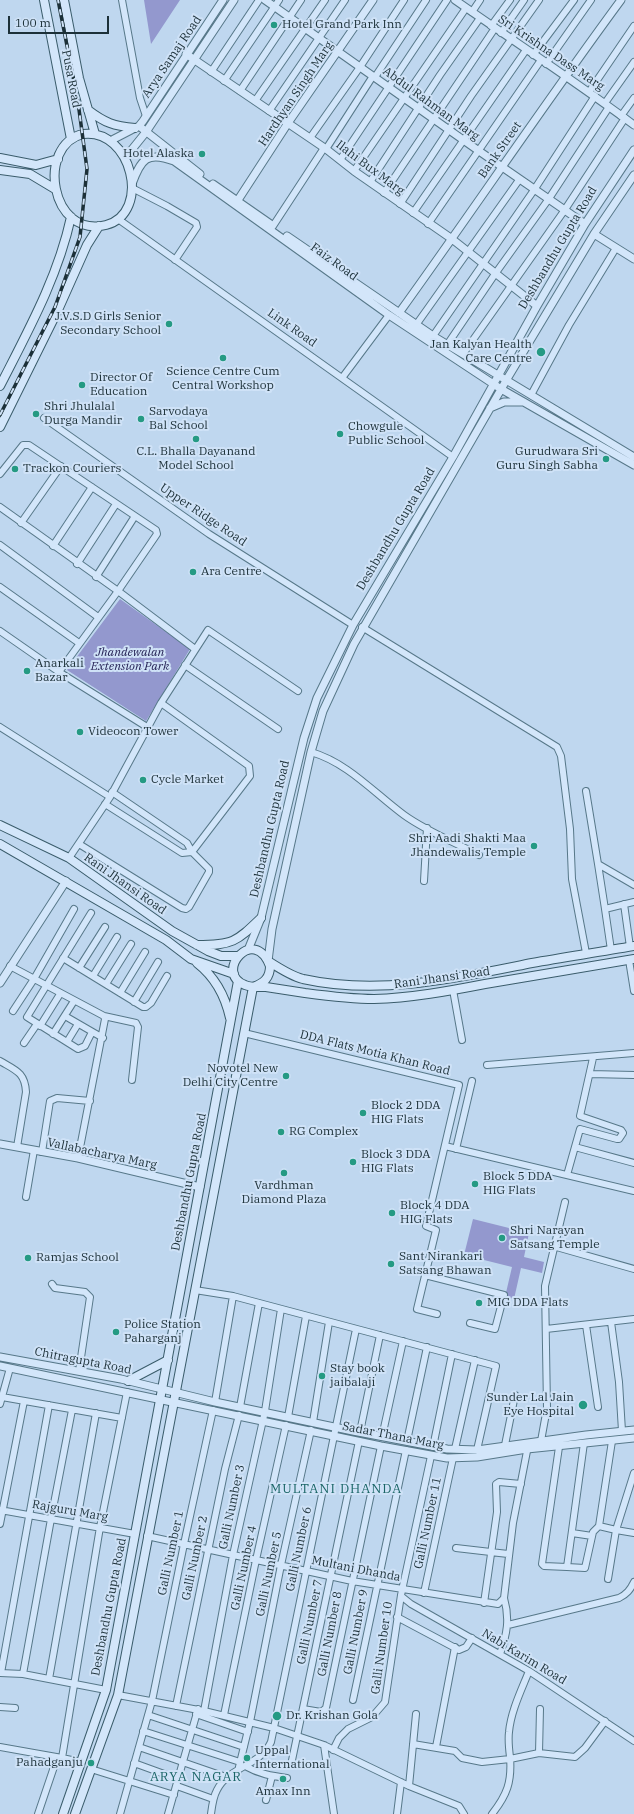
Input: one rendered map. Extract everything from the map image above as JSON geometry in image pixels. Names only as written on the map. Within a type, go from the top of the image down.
[{"type":"main road","name":"Pusa Road","points":[[44,0],[70,140]]},
{"type":"main road","name":"Pusa Road","points":[[64,0],[79,78],[95,134]]},
{"type":"main road","points":[[88,110],[103,122],[114,126],[137,127]]},
{"type":"main road","points":[[83,134],[95,134],[110,141],[125,158],[130,171],[132,186],[127,206],[118,219],[109,224],[99,226],[84,225],[71,217],[61,205],[56,189],[55,176],[58,160],[70,140],[83,134]]},
{"type":"main road","points":[[0,158],[36,166],[58,160]]},
{"type":"main road","points":[[0,170],[30,174],[56,189]]},
{"type":"main road","points":[[0,386],[42,302],[67,234],[71,217]]},
{"type":"main road","points":[[0,427],[58,310],[87,245],[99,226]]},
{"type":"main road","name":"Rani Jhansi Road","points":[[0,825],[69,858],[172,931],[197,945],[221,956],[238,956]]},
{"type":"main road","name":"Rani Jhansi Road","points":[[0,844],[166,940],[191,959],[236,978]]},
{"type":"main road","points":[[197,945],[216,945],[237,940],[262,918]]},
{"type":"main road","name":"Rani Jhansi Road","points":[[268,961],[302,978],[336,983],[400,986],[455,978],[586,953],[632,946]]},
{"type":"main road","points":[[248,950],[260,952],[265,956],[270,970],[268,977],[261,984],[253,987],[245,985],[236,978],[233,969],[238,956],[248,950]]},
{"type":"main road","points":[[191,959],[207,971],[217,984],[227,1003],[231,1023]]},
{"type":"main road","name":"Rani Jhansi Road","points":[[253,987],[333,997],[373,999],[403,997],[631,960]]},
{"type":"main road","name":"Deshbandhu Gupta Road","points":[[63,1814],[106,1690],[231,1023],[236,978]]},
{"type":"main road","name":"Deshbandhu Gupta Road","points":[[75,1814],[118,1695],[147,1536],[174,1403],[253,987]]},
{"type":"main road","points":[[128,1381],[168,1360]]},
{"type":"street","points":[[122,0],[140,98],[146,116]]},
{"type":"street","name":"Arya Samaj Road","points":[[137,127],[146,116],[223,0]]},
{"type":"street","points":[[125,158],[144,134],[234,0]]},
{"type":"street","points":[[211,72],[259,0]]},
{"type":"street","name":"Abdul Rahman Marg","points":[[265,0],[277,3],[289,17],[404,97],[519,180],[585,224]]},
{"type":"street","points":[[240,91],[300,0]]},
{"type":"street","points":[[255,101],[324,0]]},
{"type":"street","points":[[270,111],[345,0]]},
{"type":"street","name":"Hardhyan Singh Marg","points":[[238,200],[288,123],[373,0]]},
{"type":"street","points":[[310,138],[360,67],[404,0]]},
{"type":"street","points":[[273,226],[426,0]]},
{"type":"street","points":[[340,160],[448,0]]},
{"type":"street","name":"Sri Krishna Dass Marg","points":[[455,0],[543,62],[592,94],[634,125]]},
{"type":"street","points":[[354,171],[404,97],[469,10],[480,0]]},
{"type":"street","points":[[384,193],[496,29],[510,0]]},
{"type":"street","points":[[496,29],[524,0]]},
{"type":"street","points":[[400,204],[448,129],[539,0]]},
{"type":"street","points":[[533,55],[574,0]]},
{"type":"street","points":[[428,224],[543,62],[591,0]]},
{"type":"street","name":"Bank Street","points":[[398,313],[621,0]]},
{"type":"street","points":[[224,81],[277,3]]},
{"type":"street","points":[[370,182],[480,18]]},
{"type":"street","points":[[433,336],[534,190],[634,26]]},
{"type":"street","points":[[413,213],[526,50]]},
{"type":"street","name":"Ilahi Bux Marg","points":[[186,54],[325,148],[384,193],[452,239],[537,306]]},
{"type":"street","points":[[448,345],[495,274],[548,200],[634,62]]},
{"type":"street","points":[[463,354],[564,211],[634,98]]},
{"type":"street","points":[[110,141],[137,127],[144,134],[212,183],[416,325],[634,457]]},
{"type":"street","name":"Deshbandhu Gupta Road","points":[[248,950],[262,918],[297,765],[315,703],[353,625],[452,457],[537,306],[585,224],[634,150]]},
{"type":"street","name":"Faiz Road","points":[[132,186],[137,169],[145,160],[154,156],[163,157],[174,161],[389,315],[501,389],[634,465]]},
{"type":"street","name":"Deshbandhu Gupta Road","points":[[268,961],[272,929],[311,752],[323,711],[362,627],[501,389],[594,234],[634,175]]},
{"type":"street","points":[[416,325],[519,180]]},
{"type":"street","points":[[132,186],[196,223],[197,227],[175,260]]},
{"type":"street","name":"Link Road","points":[[118,219],[452,457]]},
{"type":"street","points":[[594,234],[634,259]]},
{"type":"street","points":[[531,395],[569,325],[616,248]]},
{"type":"street","points":[[342,378],[389,315]]},
{"type":"street","points":[[490,408],[504,402],[525,402]]},
{"type":"street","name":"Upper Ridge Road","points":[[44,418],[209,534],[353,625]]},
{"type":"street","points":[[0,474],[25,444],[29,445],[156,530],[157,534],[118,591],[59,672]]},
{"type":"street","points":[[21,523],[61,466]]},
{"type":"street","points":[[53,546],[92,487]]},
{"type":"street","points":[[77,564],[116,504]]},
{"type":"street","points":[[0,507],[77,564],[118,591],[195,649]]},
{"type":"street","points":[[96,577],[135,516]]},
{"type":"street","points":[[0,545],[98,617]]},
{"type":"street","points":[[0,587],[79,643]]},
{"type":"street","points":[[353,625],[362,627],[557,747],[561,756],[570,830],[572,879],[586,953]]},
{"type":"street","points":[[69,858],[111,795],[147,727],[208,630],[298,691]]},
{"type":"street","points":[[0,631],[59,672],[147,727]]},
{"type":"street","points":[[185,665],[278,729]]},
{"type":"street","points":[[161,704],[249,766],[251,770],[250,776],[192,852]]},
{"type":"street","points":[[0,727],[187,843],[192,852],[208,868],[209,872],[189,907],[186,909],[79,844]]},
{"type":"street","points":[[311,752],[328,758],[351,772],[405,816],[479,855]]},
{"type":"street","points":[[297,765],[307,767]]},
{"type":"street","points":[[586,791],[611,950]]},
{"type":"street","points":[[105,804],[182,852],[192,852]]},
{"type":"street","points":[[424,881],[426,828]]},
{"type":"street","points":[[598,864],[634,885]]},
{"type":"street","points":[[0,983],[66,881]]},
{"type":"street","points":[[605,909],[634,902]]},
{"type":"street","points":[[624,904],[632,946]]},
{"type":"street","points":[[13,1011],[34,979],[74,908]]},
{"type":"street","points":[[91,913],[27,1017],[78,1049],[85,1046],[92,1032]]},
{"type":"street","points":[[79,968],[105,927]]},
{"type":"street","points":[[93,976],[117,937]]},
{"type":"street","points":[[106,984],[131,944]]},
{"type":"street","points":[[120,993],[145,952]]},
{"type":"street","points":[[63,958],[143,1007],[148,1006],[167,976]]},
{"type":"street","points":[[631,960],[634,991]]},
{"type":"street","points":[[134,1002],[158,962]]},
{"type":"street","points":[[10,966],[46,987],[104,1016],[136,1023],[138,1027],[132,1080]]},
{"type":"street","points":[[453,990],[462,1040]]},
{"type":"street","points":[[24,1043],[39,1025],[60,994]]},
{"type":"street","points":[[53,1034],[74,1001]]},
{"type":"street","points":[[65,1016],[103,1038]]},
{"type":"street","points":[[78,1158],[106,1023],[104,1016]]},
{"type":"street","points":[[67,1042],[78,1024]]},
{"type":"street","name":"DDA Flats Motia Khan Road","points":[[244,1033],[459,1085],[426,1226],[436,1230],[417,1309],[437,1314]]},
{"type":"street","points":[[488,1065],[593,1058],[634,1053]]},
{"type":"street","points":[[567,1175],[580,1129],[617,1139],[620,1138],[623,1133],[620,1130],[580,1116],[593,1058]]},
{"type":"street","points":[[0,1061],[19,1072],[25,1084],[26,1092],[18,1147]]},
{"type":"street","points":[[590,1074],[634,1074]]},
{"type":"street","points":[[456,1149],[472,1081]]},
{"type":"street","points":[[42,1152],[50,1100],[57,1098],[90,1101]]},
{"type":"street","name":"Vallabacharya Marg","points":[[0,1144],[78,1158],[200,1187]]},
{"type":"street","points":[[445,1146],[634,1191]]},
{"type":"street","points":[[575,1147],[634,1163]]},
{"type":"street","points":[[26,1197],[34,1150]]},
{"type":"street","points":[[541,1441],[547,1408],[545,1286],[553,1246],[565,1202]]},
{"type":"street","points":[[553,1246],[634,1269]]},
{"type":"street","points":[[425,1275],[504,1295],[495,1329],[470,1323]]},
{"type":"street","points":[[52,1284],[55,1288],[86,1292],[90,1297],[79,1371]]},
{"type":"street","points":[[195,1290],[233,1296],[496,1366],[477,1450]]},
{"type":"street","points":[[215,1402],[233,1296]]},
{"type":"street","points":[[240,1407],[259,1303]]},
{"type":"street","name":"Galli Number 3","points":[[168,1814],[177,1786],[191,1730],[199,1711],[265,1411],[281,1309]]},
{"type":"street","points":[[288,1417],[306,1316]]},
{"type":"street","points":[[546,1328],[586,1325],[634,1318]]},
{"type":"street","points":[[313,1422],[329,1322]]},
{"type":"street","points":[[611,1322],[619,1382],[622,1431]]},
{"type":"street","points":[[586,1325],[598,1407]]},
{"type":"street","name":"Galli Number 6","points":[[226,1777],[238,1771],[243,1764],[259,1758],[267,1751],[271,1742],[356,1328]]},
{"type":"street","points":[[360,1432],[380,1335]]},
{"type":"street","points":[[382,1437],[403,1341]]},
{"type":"street","points":[[407,1441],[427,1347]]},
{"type":"street","points":[[432,1447],[452,1354]]},
{"type":"street","name":"Chitragupta Road","points":[[0,1357],[79,1371],[176,1392]]},
{"type":"street","points":[[455,1450],[475,1360]]},
{"type":"street","name":"Chitragupta Road","points":[[0,1366],[174,1403]]},
{"type":"street","points":[[0,1404],[10,1368]]},
{"type":"street","points":[[38,1814],[60,1758],[75,1684],[100,1528],[127,1392]]},
{"type":"street","name":"Sadar Thana Marg","points":[[176,1392],[215,1402],[265,1411],[382,1437],[455,1450],[477,1450],[505,1445],[559,1446],[634,1438]]},
{"type":"street","points":[[505,1445],[515,1395]]},
{"type":"street","points":[[2,1397],[122,1418]]},
{"type":"street","points":[[0,1524],[1,1510],[24,1401]]},
{"type":"street","name":"Sadar Thana Marg","points":[[174,1403],[263,1420],[431,1456],[453,1458],[477,1457],[528,1446],[541,1441],[634,1430]]},
{"type":"street","points":[[48,1405],[0,1673],[23,1674],[106,1690]]},
{"type":"street","points":[[23,1674],[72,1410]]},
{"type":"street","name":"Galli Number 1","points":[[121,1814],[152,1701],[213,1410]]},
{"type":"street","points":[[49,1679],[75,1523],[96,1413]]},
{"type":"street","name":"Galli Number 2","points":[[176,1706],[225,1470],[239,1416]]},
{"type":"street","name":"Galli Number 4","points":[[224,1715],[286,1425]]},
{"type":"street","name":"Galli Number 5","points":[[243,1764],[244,1747],[281,1565],[311,1430]]},
{"type":"street","name":"Galli Number 7","points":[[291,1765],[359,1441]]},
{"type":"street","points":[[559,1446],[542,1564],[544,1566],[585,1568],[593,1532],[599,1526],[612,1441]]},
{"type":"street","points":[[567,1567],[584,1443]]},
{"type":"street","name":"Galli Number 8","points":[[303,1709],[321,1712],[326,1708],[381,1446]]},
{"type":"street","points":[[500,1654],[508,1625],[507,1608],[504,1598],[508,1554],[528,1446]]},
{"type":"street","name":"Galli Number 9","points":[[353,1700],[376,1585],[406,1450]]},
{"type":"street","name":"Galli Number 10","points":[[333,1750],[339,1738],[348,1730],[372,1717],[385,1702],[401,1593],[431,1456]]},
{"type":"street","name":"Galli Number 11","points":[[424,1592],[453,1458]]},
{"type":"street","points":[[608,1579],[616,1530],[634,1476]]},
{"type":"street","points":[[484,1603],[497,1512],[496,1484],[502,1482],[521,1484]]},
{"type":"street","name":"Rajguru Marg","points":[[1,1510],[135,1534]]},
{"type":"street","points":[[599,1526],[634,1532]]},
{"type":"street","points":[[572,1533],[592,1536]]},
{"type":"street","name":"Multani Dhanda","points":[[147,1536],[376,1585],[401,1593],[424,1592],[491,1605],[498,1604],[504,1598]]},
{"type":"street","points":[[456,1548],[508,1554]]},
{"type":"street","points":[[508,1625],[619,1598],[628,1592],[634,1582]]},
{"type":"street","name":"Nabi Karim Road","points":[[401,1593],[411,1604],[529,1671],[634,1741]]},
{"type":"street","points":[[397,1617],[462,1650],[472,1638]]},
{"type":"street","points":[[436,1747],[455,1647]]},
{"type":"street","points":[[492,1814],[508,1789],[510,1759],[508,1734],[512,1715],[529,1671]]},
{"type":"street","points":[[118,1695],[224,1715],[274,1728],[324,1745],[409,1786],[459,1806],[464,1814]]},
{"type":"street","points":[[0,1707],[16,1708]]},
{"type":"street","points":[[539,1753],[540,1709]]},
{"type":"street","points":[[199,1711],[248,1732]]},
{"type":"street","points":[[409,1786],[416,1714]]},
{"type":"street","points":[[148,1716],[244,1747]]},
{"type":"street","points":[[413,1744],[455,1751],[462,1758],[482,1762],[510,1759],[539,1753],[575,1757],[585,1748],[605,1721]]},
{"type":"street","points":[[143,1731],[243,1764],[255,1772],[287,1778]]},
{"type":"street","points":[[324,1745],[334,1814]]},
{"type":"street","points":[[0,1747],[81,1762]]},
{"type":"street","points":[[139,1747],[226,1777],[216,1791],[211,1814]]},
{"type":"street","points":[[134,1763],[178,1779]]},
{"type":"street","points":[[91,1768],[174,1796]]},
{"type":"street","points":[[266,1800],[272,1776]]},
{"type":"street","points":[[397,1814],[401,1782]]},
{"type":"street","points":[[177,1786],[214,1799]]},
{"type":"green space","points":[[144,0],[180,0],[151,44]]},
{"type":"green space","name":"Jhandewalan Extension Park","points":[[120,599],[190,649],[146,721],[67,670]]},
{"type":"green space","points":[[473,1219],[529,1233],[524,1257],[544,1262],[542,1273],[521,1268],[514,1299],[505,1297],[512,1267],[464,1255]]},
{"type":"railway","points":[[0,415],[55,307],[80,237],[87,169],[78,102],[58,0]]},
{"type":"place","name":"Hotel Grand Park Inn","points":[[274,25]]},
{"type":"place","name":"Hotel Alaska","points":[[202,154]]},
{"type":"place","name":"J.V.S.D Girls Senior Secondary School","points":[[169,324]]},
{"type":"place","name":"Jan Kalyan Health Care Centre","points":[[541,352]]},
{"type":"place","name":"Science Centre Cum Central Workshop","points":[[223,358]]},
{"type":"place","name":"Director Of Education","points":[[82,385]]},
{"type":"place","name":"Shri Jhulalal Durga Mandir","points":[[36,414]]},
{"type":"place","name":"Sarvodaya Bal School","points":[[141,419]]},
{"type":"place","name":"Chowgule Public School","points":[[340,434]]},
{"type":"place","name":"C.L. Bhalla Dayanand Model School","points":[[196,439]]},
{"type":"place","name":"Gurudwara Sri Guru Singh Sabha","points":[[606,459]]},
{"type":"place","name":"Trackon Couriers","points":[[15,469]]},
{"type":"place","name":"Ara Centre","points":[[193,572]]},
{"type":"place","name":"Anarkali Bazar","points":[[27,671]]},
{"type":"place","name":"Videocon Tower","points":[[80,732]]},
{"type":"place","name":"Cycle Market","points":[[143,780]]},
{"type":"place","name":"Shri Aadi Shakti Maa Jhandewalis Temple","points":[[534,846]]},
{"type":"place","name":"Novotel New Delhi City Centre","points":[[286,1076]]},
{"type":"place","name":"Block 2 DDA HIG Flats","points":[[363,1113]]},
{"type":"place","name":"RG Complex","points":[[281,1132]]},
{"type":"place","name":"Block 3 DDA HIG Flats","points":[[353,1162]]},
{"type":"place","name":"Vardhman Diamond Plaza","points":[[284,1173]]},
{"type":"place","name":"Block 5 DDA HIG Flats","points":[[475,1184]]},
{"type":"place","name":"Block 4 DDA HIG Flats","points":[[392,1213]]},
{"type":"place","name":"Shri Narayan Satsang Temple","points":[[502,1238]]},
{"type":"place","name":"Ramjas School","points":[[28,1258]]},
{"type":"place","name":"Sant Nirankari Satsang Bhawan","points":[[391,1264]]},
{"type":"place","name":"MIG DDA Flats","points":[[479,1303]]},
{"type":"place","name":"Police Station Paharganj","points":[[116,1332]]},
{"type":"place","name":"Stay book jaibalaji","points":[[322,1376]]},
{"type":"place","name":"Sunder Lal Jain Eye Hospital","points":[[583,1405]]},
{"type":"place","name":"Dr. Krishan Gola","points":[[277,1716]]},
{"type":"place","name":"Uppal International","points":[[247,1758]]},
{"type":"place","name":"Pahadganju","points":[[91,1763]]},
{"type":"place","name":"Amax Inn","points":[[283,1779]]},
{"type":"district","name":"MULTANI DHANDA","points":[[336,1489]]},
{"type":"district","name":"ARYA NAGAR","points":[[196,1777]]}]
